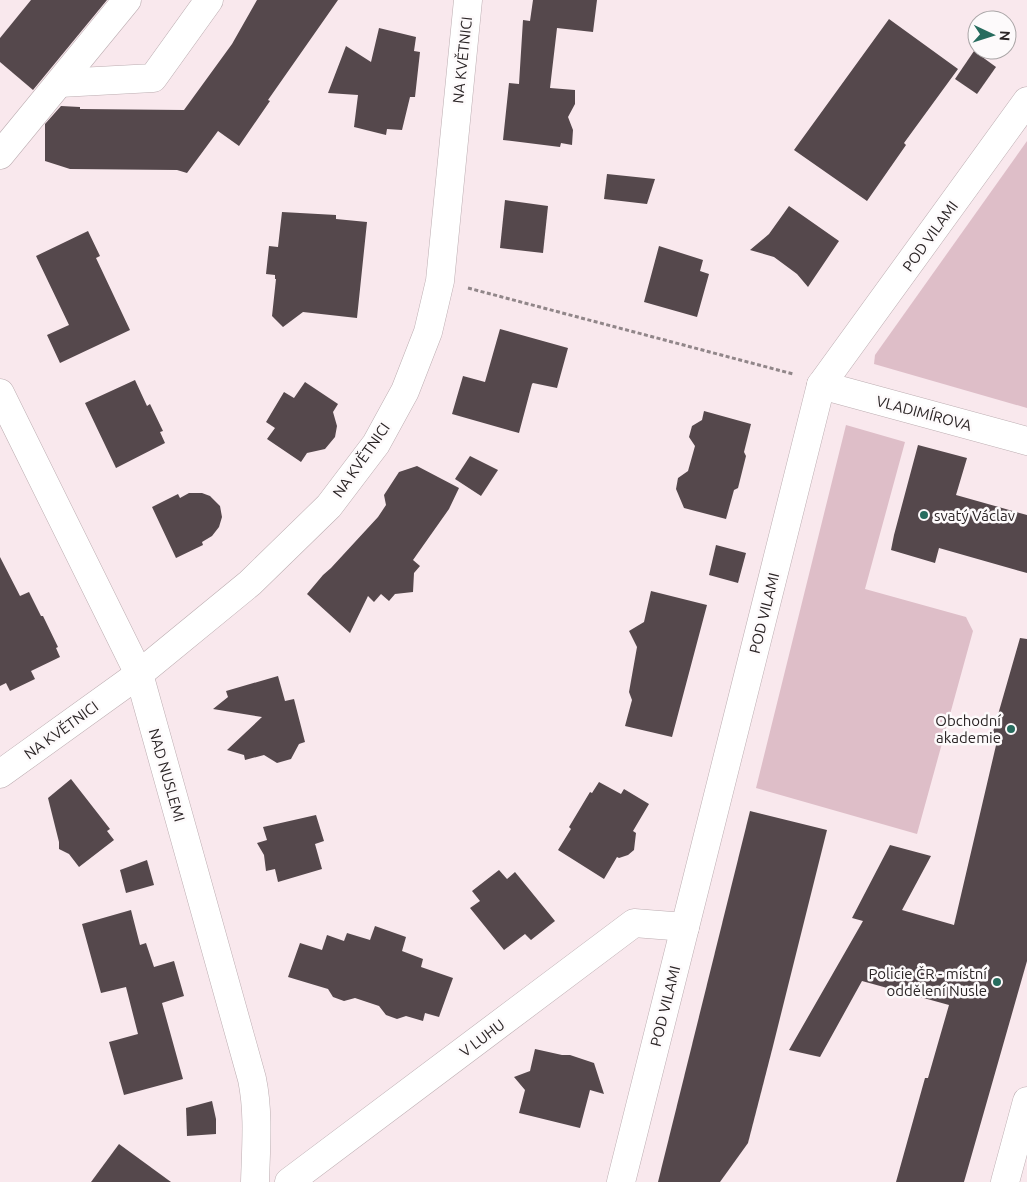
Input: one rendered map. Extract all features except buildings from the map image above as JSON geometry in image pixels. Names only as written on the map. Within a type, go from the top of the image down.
[{"type":"street","points":[[0,155],[127,0]]},
{"type":"street","points":[[60,83],[153,78],[209,0]]},
{"type":"street","name":"NA KVĚTNICI","points":[[0,774],[139,674],[250,583],[328,506],[376,444],[405,391],[428,332],[440,281],[468,0]]},
{"type":"street","name":"POD VILAMI","points":[[620,1182],[685,927],[811,381],[1027,101]]},
{"type":"street","name":"VLADIMÍROVA","points":[[811,381],[1027,441]]},
{"type":"street","name":"NAD NUSLEMI","points":[[0,393],[139,674],[252,1079],[256,1099],[257,1124],[255,1182]]},
{"type":"street","name":"V LUHU","points":[[289,1182],[634,924],[685,927]]},
{"type":"street","points":[[1004,1182],[1027,1101]]},
{"type":"path","points":[[463,287],[811,381]]},
{"type":"shaded area","points":[[1027,141],[1027,408],[874,364],[875,355]]},
{"type":"shaded area","points":[[846,425],[905,442],[865,589],[966,617],[973,631],[917,834],[756,788]]},
{"type":"place","name":"svatý Václav","points":[[924,515]]},
{"type":"place","name":"Obchodní akademie","points":[[1011,729]]},
{"type":"place","name":"Policie ČR - místní oddělení Nusle","points":[[997,982]]}]
